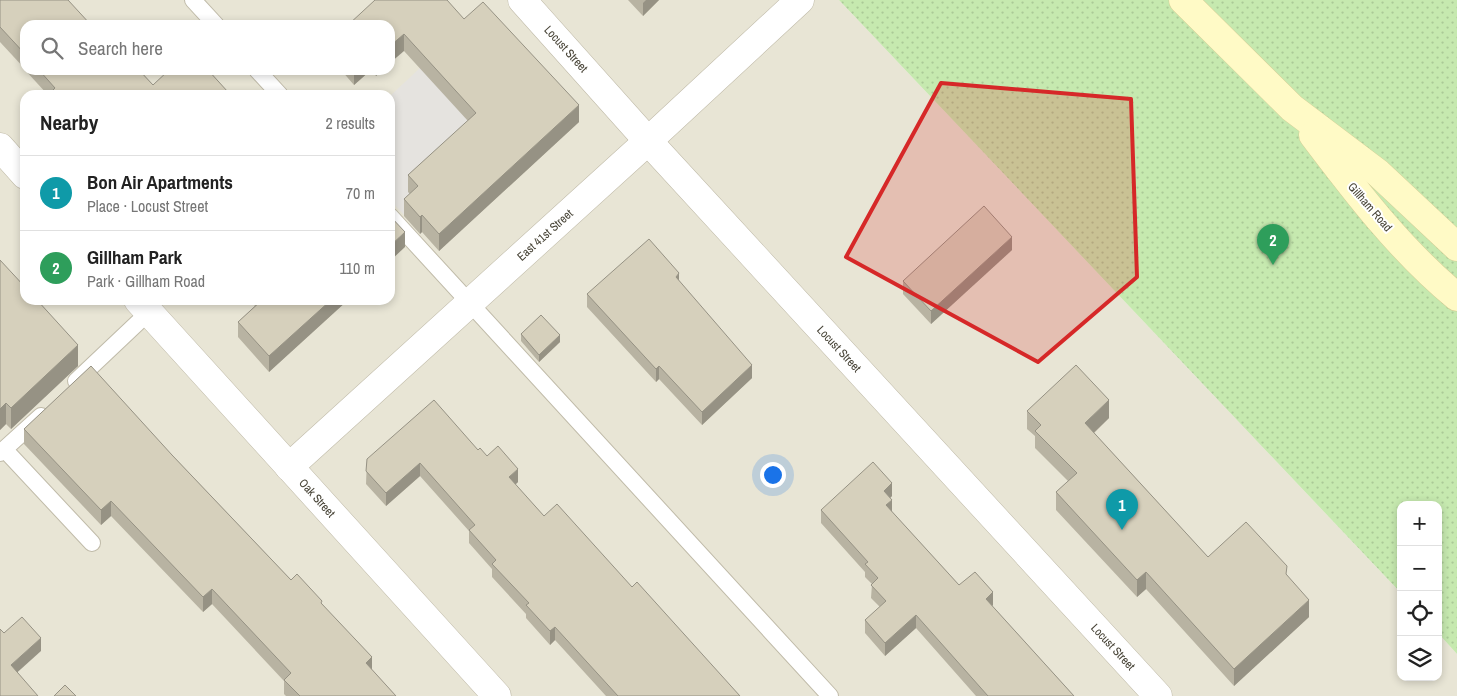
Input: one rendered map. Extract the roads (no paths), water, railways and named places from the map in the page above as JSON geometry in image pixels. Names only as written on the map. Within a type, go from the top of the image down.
[{"type":"main road","name":"Gillham Road","points":[[1183,0],[1292,108],[1378,173],[1457,247]]},
{"type":"main road","name":"Gillham Road","points":[[1292,108],[1351,185],[1426,272],[1457,297]]},
{"type":"main road","points":[[1426,272],[1457,313]]},
{"type":"street","name":"Locust Street","points":[[522,0],[648,142],[1158,696]]},
{"type":"street","name":"East 41st Street","points":[[289,468],[648,142],[800,0]]},
{"type":"street","points":[[0,147],[20,169]]},
{"type":"street","name":"Oak Street","points":[[144,306],[497,696]]},
{"type":"lane","points":[[193,0],[211,20]]},
{"type":"lane","points":[[262,75],[275,90]]},
{"type":"lane","points":[[395,222],[830,696]]},
{"type":"lane","points":[[92,543],[2,451],[58,399],[144,306]]},
{"type":"place","name":"Gillham Park","points":[[1273,265]]},
{"type":"place","name":"Bon Air Apartments","points":[[1122,530]]}]
